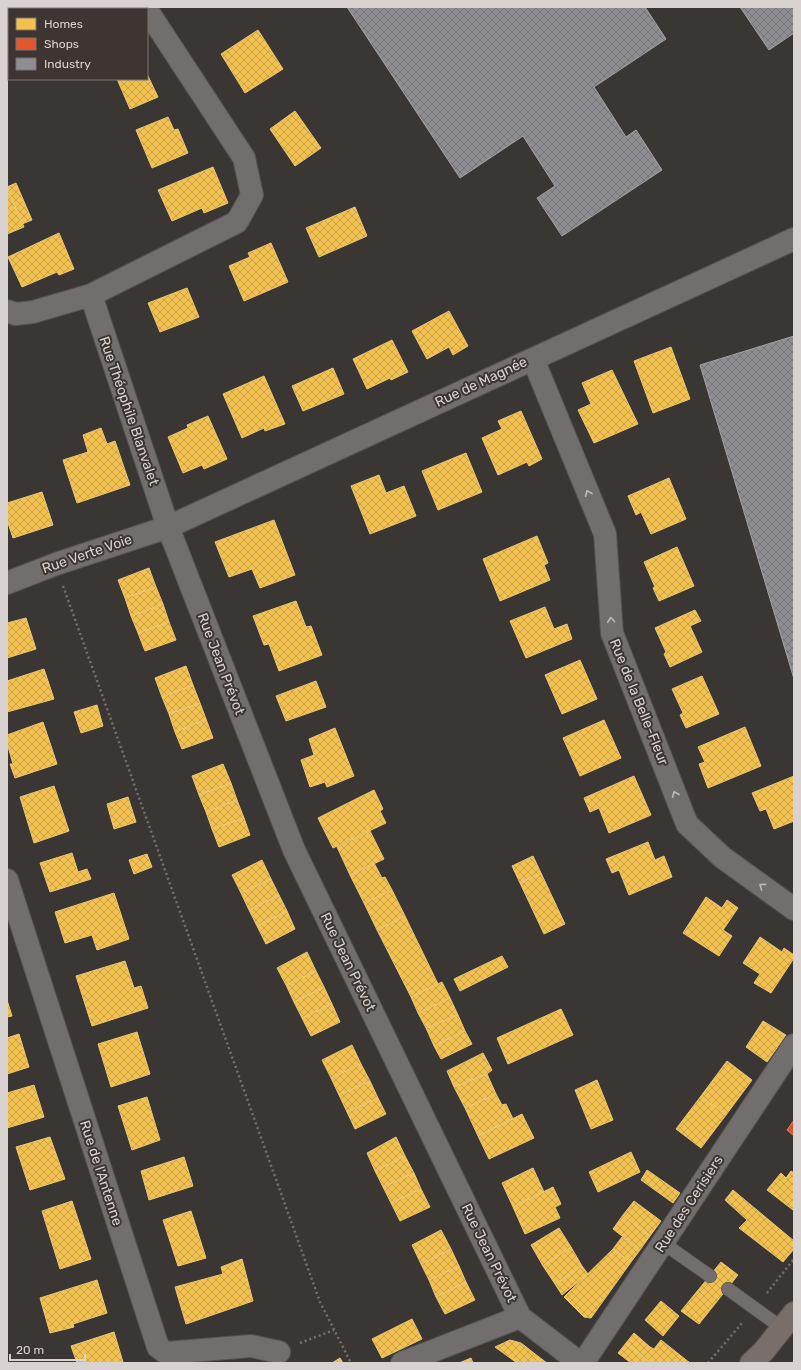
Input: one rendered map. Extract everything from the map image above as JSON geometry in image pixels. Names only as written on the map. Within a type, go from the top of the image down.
[{"type":"main road","points":[[757,1360],[788,1320]]},
{"type":"street","points":[[7,311],[16,314],[33,312],[90,295],[237,222],[252,195],[244,158],[148,12]]},
{"type":"street","name":"Rue de Magnée","points":[[168,527],[794,239]]},
{"type":"street","name":"Rue Théophile Blanvalet","points":[[90,295],[168,527]]},
{"type":"street","name":"Rue de la Belle-Fleur","points":[[533,358],[605,534],[612,633],[687,824],[722,857],[794,909]]},
{"type":"street","name":"Rue Verte Voie","points":[[7,583],[56,564],[168,527]]},
{"type":"street","name":"Rue Jean Prévot","points":[[168,527],[294,850],[520,1317],[581,1363]]},
{"type":"street","name":"Rue de l'Antenne","points":[[7,880],[158,1347],[166,1353],[251,1346],[279,1352]]},
{"type":"street","name":"Rue des Cerisiers","points":[[581,1363],[663,1243],[794,1045]]},
{"type":"street","points":[[402,1363],[520,1317]]},
{"type":"lane","points":[[663,1243],[710,1276]]},
{"type":"lane","points":[[728,1289],[788,1320]]},
{"type":"path","points":[[56,564],[320,1302],[351,1363]]},
{"type":"path","points":[[279,1352],[334,1330]]},
{"type":"building: Homes","points":[[28,7],[47,7],[44,8]]},
{"type":"building: Homes","points":[[258,30],[283,69],[245,93],[221,54]]},
{"type":"building: Homes","points":[[8,40],[7,62],[7,41]]},
{"type":"building: Homes","points":[[148,76],[158,97],[130,109],[117,80],[148,80]]},
{"type":"building: Homes","points":[[295,111],[321,148],[295,166],[270,129]]},
{"type":"building: Homes","points":[[168,117],[174,130],[178,129],[188,153],[152,168],[136,130]]},
{"type":"building: Homes","points":[[213,167],[228,203],[204,213],[202,208],[172,221],[158,190]]},
{"type":"building: Homes","points":[[16,183],[32,220],[22,224],[7,187]]},
{"type":"building: Homes","points":[[7,187],[24,227],[7,234]]},
{"type":"building: Homes","points":[[355,207],[367,236],[319,257],[306,228]]},
{"type":"building: Homes","points":[[59,233],[74,269],[59,275],[57,272],[22,287],[8,257]]},
{"type":"building: Homes","points":[[271,243],[288,282],[244,301],[229,266],[250,257],[248,253]]},
{"type":"building: Homes","points":[[187,288],[199,317],[160,332],[148,303]]},
{"type":"building: Homes","points":[[449,311],[468,346],[453,355],[449,347],[427,359],[412,331]]},
{"type":"building: Homes","points":[[392,340],[408,372],[391,380],[390,378],[367,389],[353,359]]},
{"type":"building: Homes","points":[[671,347],[690,399],[653,413],[634,361]]},
{"type":"building: Homes","points":[[333,368],[344,394],[303,411],[292,386]]},
{"type":"building: Homes","points":[[612,370],[638,424],[594,443],[578,410],[591,404],[582,383]]},
{"type":"building: Homes","points":[[264,376],[285,424],[265,431],[264,428],[242,438],[223,394]]},
{"type":"building: Homes","points":[[521,411],[542,459],[529,466],[527,462],[498,475],[482,438],[502,429],[498,421]]},
{"type":"building: Homes","points":[[208,416],[227,459],[204,469],[202,465],[183,473],[168,437],[188,428],[187,425]]},
{"type":"building: Homes","points":[[101,428],[107,444],[115,441],[130,485],[77,503],[63,460],[88,452],[83,435]]},
{"type":"building: Homes","points":[[466,453],[482,492],[438,510],[422,471]]},
{"type":"building: Homes","points":[[379,475],[386,493],[404,486],[416,516],[370,534],[351,486]]},
{"type":"building: Homes","points":[[669,478],[686,519],[651,534],[641,512],[636,515],[628,496]]},
{"type":"building: Homes","points":[[42,492],[53,525],[13,538],[7,520],[7,503]]},
{"type":"building: Homes","points":[[274,520],[295,575],[260,588],[252,569],[229,577],[215,542]]},
{"type":"building: Homes","points":[[537,536],[548,563],[544,565],[550,580],[500,601],[483,559]]},
{"type":"building: Homes","points":[[677,547],[694,586],[659,601],[653,588],[655,587],[644,562]]},
{"type":"building: Homes","points":[[149,568],[156,587],[125,598],[118,580]]},
{"type":"building: Homes","points":[[156,587],[163,604],[131,616],[125,598]]},
{"type":"building: Homes","points":[[296,601],[306,627],[311,626],[322,655],[279,671],[269,644],[264,645],[253,616]]},
{"type":"building: Homes","points":[[163,604],[169,622],[138,633],[131,616]]},
{"type":"building: Homes","points":[[545,607],[554,629],[567,624],[572,639],[526,658],[510,621]]},
{"type":"building: Homes","points":[[695,610],[701,621],[690,626],[702,652],[670,667],[664,654],[666,652],[655,628]]},
{"type":"building: Homes","points":[[26,618],[36,649],[7,658],[7,623]]},
{"type":"building: Homes","points":[[169,622],[176,640],[145,651],[138,633]]},
{"type":"building: Homes","points":[[580,660],[597,699],[562,714],[545,675]]},
{"type":"building: Homes","points":[[186,666],[193,685],[162,697],[155,678]]},
{"type":"building: Homes","points":[[44,669],[54,699],[7,712],[7,681]]},
{"type":"building: Homes","points":[[702,676],[719,714],[686,728],[680,715],[683,713],[672,689]]},
{"type":"building: Homes","points":[[316,681],[326,707],[286,721],[276,696]]},
{"type":"building: Homes","points":[[193,685],[200,703],[169,714],[162,697]]},
{"type":"building: Homes","points":[[200,703],[206,719],[175,732],[169,714]]},
{"type":"building: Homes","points":[[97,705],[103,726],[81,733],[74,712]]},
{"type":"building: Homes","points":[[206,719],[213,738],[182,749],[175,732]]},
{"type":"building: Homes","points":[[604,720],[621,758],[580,776],[563,738]]},
{"type":"building: Homes","points":[[43,722],[57,764],[15,778],[10,764],[13,764],[7,743],[7,735]]},
{"type":"building: Homes","points":[[745,727],[761,766],[708,788],[699,764],[705,762],[698,747]]},
{"type":"building: Homes","points":[[335,728],[354,776],[327,787],[325,782],[310,787],[301,760],[314,755],[309,739]]},
{"type":"building: Homes","points":[[223,764],[231,783],[199,795],[192,776]]},
{"type":"building: Homes","points":[[634,776],[651,815],[609,833],[599,808],[590,812],[584,798]]},
{"type":"building: Homes","points":[[794,776],[794,821],[774,829],[766,809],[760,811],[752,793]]},
{"type":"building: Homes","points":[[231,783],[237,800],[206,812],[199,795]]},
{"type":"building: Homes","points":[[54,786],[69,831],[34,843],[20,797]]},
{"type":"building: Homes","points":[[374,790],[383,809],[380,811],[386,823],[333,848],[318,818]]},
{"type":"building: Homes","points":[[128,797],[136,822],[114,829],[107,804]]},
{"type":"building: Homes","points":[[237,800],[244,818],[212,829],[206,812]]},
{"type":"building: Homes","points":[[244,818],[250,835],[219,847],[212,829]]},
{"type":"building: Homes","points":[[370,831],[384,859],[350,875],[337,847]]},
{"type":"building: Homes","points":[[648,842],[655,860],[664,856],[672,877],[629,895],[619,870],[612,873],[606,859]]},
{"type":"building: Homes","points":[[72,853],[78,872],[87,869],[91,879],[50,892],[40,863]]},
{"type":"building: Homes","points":[[147,854],[152,867],[134,874],[129,860]]},
{"type":"building: Homes","points":[[533,856],[541,873],[520,883],[512,866]]},
{"type":"building: Homes","points":[[262,860],[271,879],[241,893],[232,875]]},
{"type":"building: Homes","points":[[374,863],[382,878],[385,877],[392,890],[364,903],[350,875]]},
{"type":"building: Homes","points":[[541,873],[565,924],[544,934],[520,883]]},
{"type":"building: Homes","points":[[271,879],[279,895],[249,910],[241,893]]},
{"type":"building: Homes","points":[[392,890],[405,916],[377,930],[364,903]]},
{"type":"building: Homes","points":[[114,893],[129,939],[97,950],[92,935],[65,943],[55,912]]},
{"type":"building: Homes","points":[[279,895],[287,911],[257,926],[249,910]]},
{"type":"building: Homes","points":[[706,897],[722,908],[727,900],[738,908],[723,930],[732,936],[719,956],[683,933]]},
{"type":"building: Homes","points":[[287,911],[295,929],[266,944],[257,926]]},
{"type":"building: Homes","points":[[405,916],[438,984],[411,997],[377,930]]},
{"type":"building: Homes","points":[[760,937],[782,952],[784,948],[794,955],[794,958],[771,993],[754,983],[760,974],[743,963]]},
{"type":"building: Homes","points":[[307,952],[316,971],[286,985],[277,968]]},
{"type":"building: Homes","points":[[502,956],[508,967],[460,991],[454,979]]},
{"type":"building: Homes","points":[[125,961],[134,988],[141,986],[148,1008],[92,1026],[76,976]]},
{"type":"building: Homes","points":[[316,971],[324,987],[294,1002],[286,985]]},
{"type":"building: Homes","points":[[442,982],[450,998],[418,1013],[411,997]]},
{"type":"building: Homes","points":[[324,987],[332,1004],[302,1018],[294,1002]]},
{"type":"building: Homes","points":[[450,998],[458,1015],[426,1028],[418,1013]]},
{"type":"building: Homes","points":[[7,1000],[12,1016],[7,1017]]},
{"type":"building: Homes","points":[[332,1004],[340,1022],[311,1036],[302,1018]]},
{"type":"building: Homes","points":[[561,1009],[573,1035],[508,1064],[497,1038]]},
{"type":"building: Homes","points":[[458,1015],[465,1031],[434,1046],[426,1028]]},
{"type":"building: Homes","points":[[763,1021],[786,1035],[767,1062],[746,1047]]},
{"type":"building: Homes","points":[[465,1031],[472,1044],[441,1059],[434,1046]]},
{"type":"building: Homes","points":[[137,1032],[150,1074],[111,1087],[98,1044]]},
{"type":"building: Homes","points":[[19,1034],[29,1067],[7,1074],[7,1038]]},
{"type":"building: Homes","points":[[352,1045],[361,1064],[331,1078],[322,1060]]},
{"type":"building: Homes","points":[[483,1053],[492,1070],[487,1074],[454,1087],[447,1071]]},
{"type":"building: Homes","points":[[727,1061],[752,1080],[726,1115],[701,1096]]},
{"type":"building: Homes","points":[[361,1064],[370,1081],[339,1095],[331,1078]]},
{"type":"building: Homes","points":[[487,1074],[496,1094],[465,1108],[454,1087]]},
{"type":"building: Homes","points":[[597,1080],[613,1120],[591,1129],[575,1090]]},
{"type":"building: Homes","points":[[370,1081],[378,1098],[347,1112],[339,1095]]},
{"type":"building: Homes","points":[[34,1085],[44,1117],[7,1128],[7,1093]]},
{"type":"building: Homes","points":[[496,1094],[502,1105],[506,1104],[513,1119],[478,1136],[465,1108]]},
{"type":"building: Homes","points":[[701,1096],[726,1115],[701,1148],[676,1129]]},
{"type":"building: Homes","points":[[147,1097],[160,1140],[132,1150],[118,1106]]},
{"type":"building: Homes","points":[[378,1098],[386,1114],[355,1129],[347,1112]]},
{"type":"building: Homes","points":[[522,1114],[534,1138],[489,1159],[478,1136]]},
{"type":"building: Homes","points":[[50,1137],[65,1179],[30,1190],[16,1147]]},
{"type":"building: Homes","points":[[396,1137],[405,1156],[375,1171],[367,1153]]},
{"type":"building: Homes","points":[[631,1152],[640,1172],[598,1192],[589,1172]]},
{"type":"building: Homes","points":[[405,1156],[414,1173],[383,1187],[375,1171]]},
{"type":"building: Homes","points":[[184,1157],[193,1186],[149,1200],[141,1171]]},
{"type":"building: Homes","points":[[533,1168],[544,1192],[513,1207],[502,1183]]},
{"type":"building: Homes","points":[[647,1170],[680,1193],[673,1203],[641,1180]]},
{"type":"building: Homes","points":[[791,1171],[794,1173],[793,1210],[767,1190],[781,1173],[786,1178]]},
{"type":"building: Homes","points":[[414,1173],[421,1189],[391,1203],[383,1187]]},
{"type":"building: Homes","points":[[553,1187],[561,1204],[555,1207],[560,1218],[525,1234],[513,1207]]},
{"type":"building: Homes","points":[[421,1189],[430,1207],[400,1221],[391,1203]]},
{"type":"building: Homes","points":[[733,1190],[794,1241],[794,1249],[783,1262],[739,1228],[747,1220],[725,1200]]},
{"type":"building: Homes","points":[[72,1201],[91,1259],[60,1269],[42,1211]]},
{"type":"building: Homes","points":[[634,1201],[661,1221],[650,1236],[623,1215]]},
{"type":"building: Homes","points":[[191,1211],[206,1258],[178,1266],[163,1220]]},
{"type":"building: Homes","points":[[623,1215],[650,1236],[640,1250],[613,1229]]},
{"type":"building: Homes","points":[[559,1228],[571,1247],[543,1266],[531,1245]]},
{"type":"building: Homes","points":[[441,1230],[451,1249],[421,1264],[412,1245]]},
{"type":"building: Homes","points":[[622,1237],[640,1250],[631,1262],[613,1249]]},
{"type":"building: Homes","points":[[571,1247],[582,1266],[555,1284],[543,1266]]},
{"type":"building: Homes","points":[[451,1249],[459,1266],[429,1280],[421,1264]]},
{"type":"building: Homes","points":[[613,1249],[631,1262],[591,1318],[584,1317],[564,1297]]},
{"type":"building: Homes","points":[[242,1259],[253,1301],[186,1324],[175,1287],[223,1274],[221,1267]]},
{"type":"building: Homes","points":[[721,1262],[738,1275],[699,1324],[681,1311]]},
{"type":"building: Homes","points":[[459,1266],[466,1282],[436,1297],[429,1280]]},
{"type":"building: Homes","points":[[582,1266],[588,1274],[562,1295],[555,1284]]},
{"type":"building: Homes","points":[[97,1280],[107,1313],[73,1324],[74,1327],[50,1333],[40,1298]]},
{"type":"building: Homes","points":[[466,1282],[475,1300],[445,1314],[436,1297]]},
{"type":"building: Homes","points":[[661,1301],[679,1316],[663,1336],[645,1320]]},
{"type":"building: Homes","points":[[412,1319],[422,1339],[382,1358],[372,1339]]},
{"type":"building: Homes","points":[[114,1332],[123,1362],[77,1363],[71,1346]]},
{"type":"building: Homes","points":[[634,1333],[654,1349],[661,1340],[690,1363],[651,1363],[626,1343]]},
{"type":"building: Homes","points":[[510,1340],[521,1343],[539,1357],[534,1363],[517,1363],[495,1347]]},
{"type":"building: Homes","points":[[626,1343],[651,1363],[631,1363],[618,1353]]},
{"type":"building: Homes","points":[[539,1357],[547,1363],[534,1363]]},
{"type":"building: Homes","points":[[340,1358],[343,1363],[332,1363]]},
{"type":"building: Homes","points":[[471,1358],[473,1363],[459,1363]]},
{"type":"building: Shops","points":[[794,1120],[794,1136],[787,1130]]},
{"type":"building: Industry","points":[[347,7],[645,7],[666,39],[594,87],[626,137],[636,130],[662,170],[562,236],[537,198],[555,186],[523,136],[460,178]]},
{"type":"building: Industry","points":[[740,7],[794,7],[794,33],[769,50]]},
{"type":"building: Industry","points":[[794,336],[794,679],[700,365]]}]
